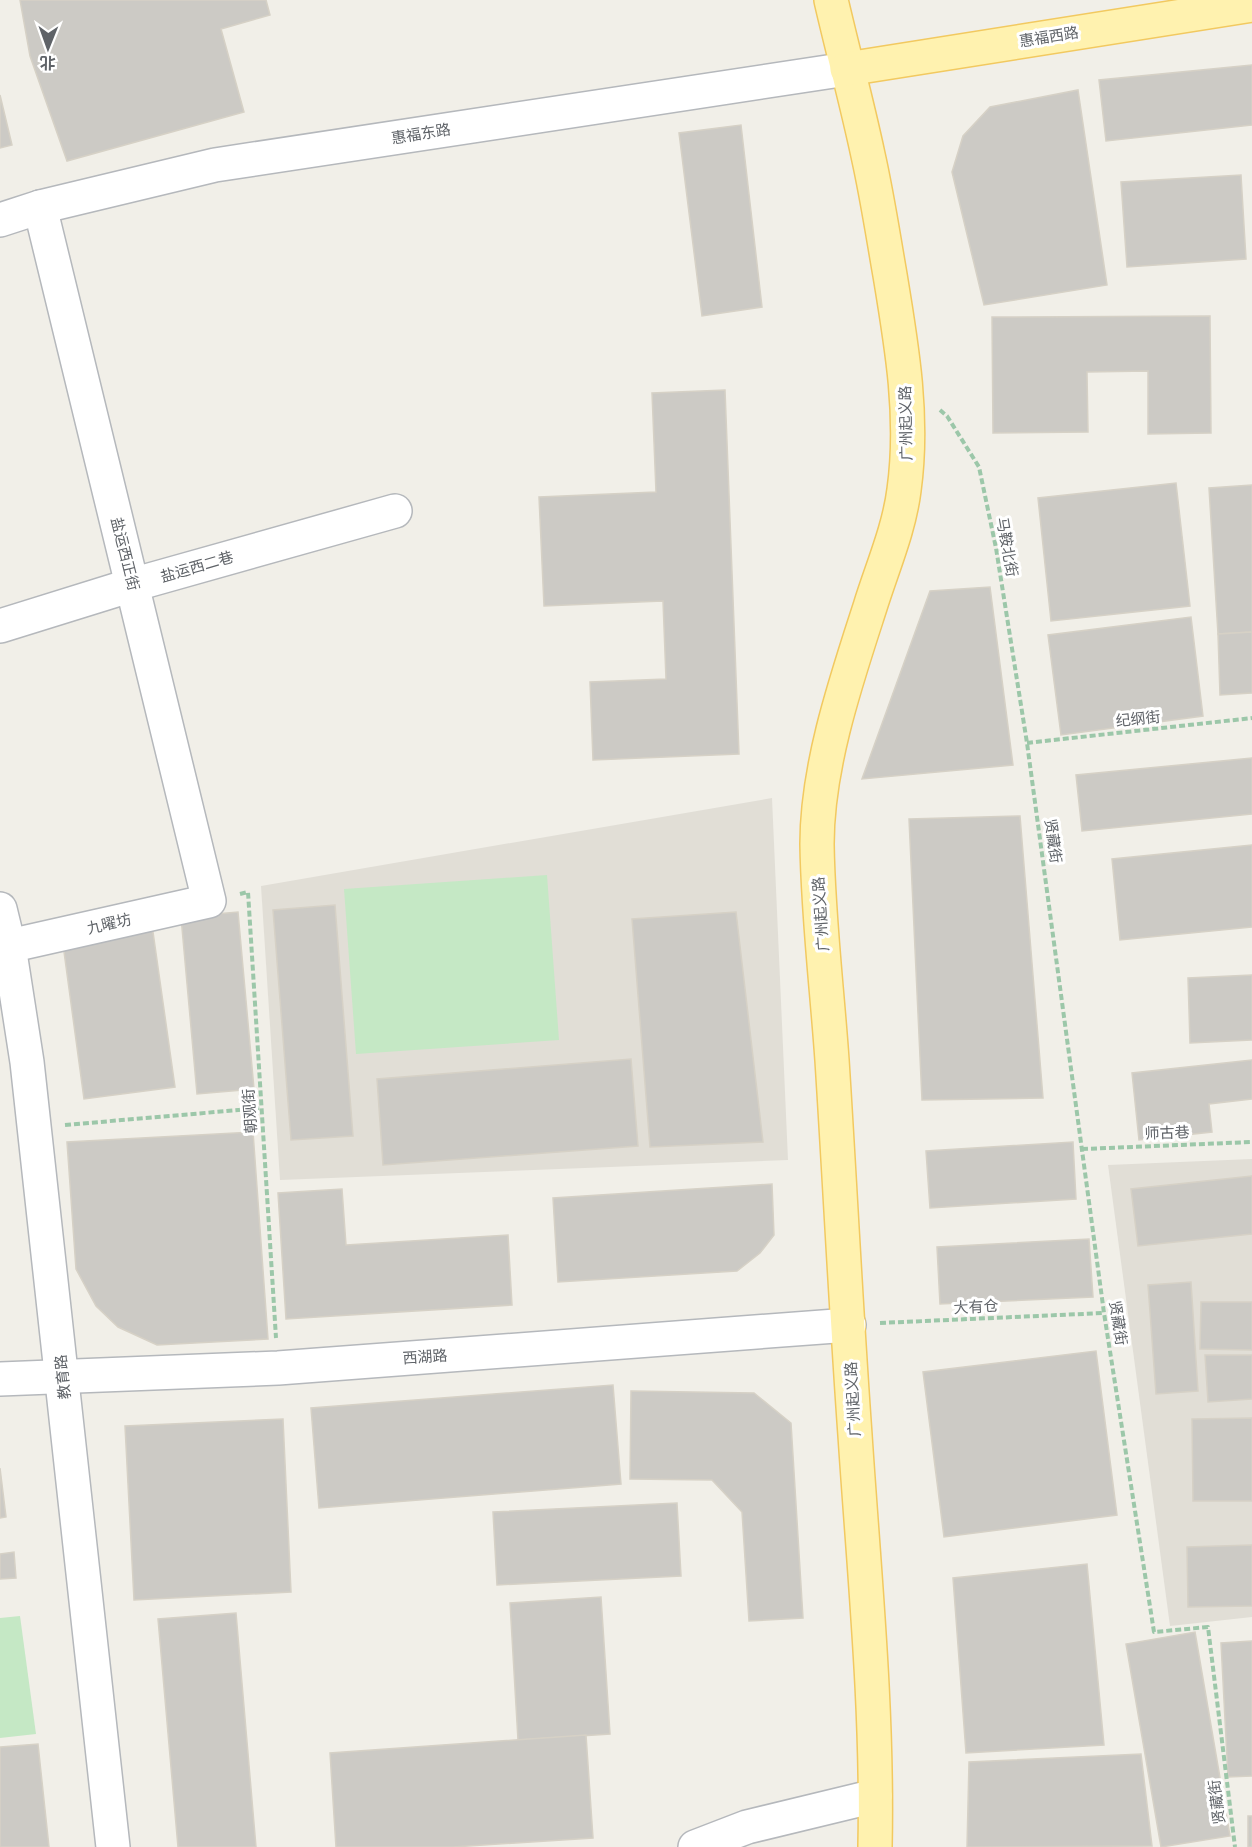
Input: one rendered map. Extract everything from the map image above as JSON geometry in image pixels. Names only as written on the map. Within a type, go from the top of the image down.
[{"type":"main road","name":"广州起义路","points":[[831,0],[868,155],[899,328],[906,382],[909,439],[904,495],[891,545],[870,605],[836,721],[823,774],[817,813],[818,883],[831,1042],[854,1432],[870,1626],[875,1730],[875,1847]]},
{"type":"main road","name":"惠福西路","points":[[847,69],[1252,5]]},
{"type":"street","name":"惠福东路","points":[[0,220],[40,207],[215,165],[847,69]]},
{"type":"street","name":"盐运西正街","points":[[40,207],[209,901]]},
{"type":"street","name":"盐运西二巷","points":[[0,626],[132,585],[395,511]]},
{"type":"street","name":"九曜坊","points":[[9,946],[209,901]]},
{"type":"street","name":"教育路","points":[[0,909],[9,946],[27,1062],[113,1847]]},
{"type":"street","name":"西湖路","points":[[0,1379],[278,1368],[849,1325]]},
{"type":"street","points":[[695,1847],[747,1827],[875,1796]]},
{"type":"path","name":"马鞍北街","points":[[906,382],[947,416],[979,466],[996,548],[1027,743]]},
{"type":"path","name":"纪纲街","points":[[1027,743],[1252,718]]},
{"type":"path","name":"贤藏街","points":[[1027,743],[1104,1313],[1154,1632],[1209,1627],[1234,1847]]},
{"type":"path","name":"朝观街","points":[[209,901],[248,892],[278,1368]]},
{"type":"path","points":[[34,1128],[262,1108]]},
{"type":"path","name":"师古巷","points":[[1082,1149],[1252,1142]]},
{"type":"path","name":"大有仓","points":[[849,1325],[1104,1313]]},
{"type":"shaded area","points":[[772,798],[788,1160],[280,1180],[261,886]]},
{"type":"shaded area","points":[[1252,1159],[1252,1617],[1170,1626],[1108,1165]]},
{"type":"green space","points":[[547,875],[559,1040],[356,1054],[344,889]]},
{"type":"green space","points":[[20,1616],[36,1734],[0,1738],[0,1618]]},
{"type":"building","points":[[20,0],[266,0],[270,15],[221,29],[244,112],[67,161],[30,56]]},
{"type":"building","points":[[1252,65],[1252,125],[1106,141],[1099,80]]},
{"type":"building","points":[[1078,90],[1107,285],[984,305],[952,172],[963,136],[990,107]]},
{"type":"building","points":[[0,95],[12,145],[0,148]]},
{"type":"building","points":[[741,125],[762,307],[702,316],[679,133]]},
{"type":"building","points":[[1241,175],[1246,259],[1127,267],[1121,182]]},
{"type":"building","points":[[1210,316],[1211,433],[1148,434],[1148,371],[1087,372],[1088,432],[993,433],[992,317]]},
{"type":"building","points":[[725,390],[739,754],[593,760],[590,682],[666,679],[663,601],[544,606],[539,497],[656,492],[652,393]]},
{"type":"building","points":[[1176,483],[1190,606],[1051,621],[1038,498]]},
{"type":"building","points":[[1252,485],[1252,632],[1218,634],[1209,488]]},
{"type":"building","points":[[990,587],[1013,765],[862,779],[930,591]]},
{"type":"building","points":[[1191,617],[1203,716],[1061,735],[1048,635]]},
{"type":"building","points":[[1252,632],[1252,693],[1220,695],[1218,634]]},
{"type":"building","points":[[1252,758],[1252,814],[1082,831],[1076,775]]},
{"type":"building","points":[[1020,816],[1043,1098],[922,1100],[909,819]]},
{"type":"building","points":[[1252,845],[1252,927],[1120,940],[1112,859]]},
{"type":"building","points":[[335,905],[353,1136],[291,1140],[273,910]]},
{"type":"building","points":[[238,912],[254,1089],[197,1094],[181,917]]},
{"type":"building","points":[[736,912],[763,1142],[650,1147],[632,919]]},
{"type":"building","points":[[152,925],[175,1087],[84,1099],[62,937]]},
{"type":"building","points":[[1252,975],[1252,1040],[1190,1043],[1188,978]]},
{"type":"building","points":[[631,1059],[638,1146],[383,1165],[377,1079]]},
{"type":"building","points":[[1252,1060],[1252,1099],[1209,1104],[1212,1132],[1139,1140],[1132,1073]]},
{"type":"building","points":[[253,1132],[268,1339],[157,1345],[118,1327],[96,1306],[76,1269],[67,1142]]},
{"type":"building","points":[[1073,1142],[1076,1199],[930,1208],[926,1151]]},
{"type":"building","points":[[1252,1176],[1252,1234],[1138,1246],[1131,1189]]},
{"type":"building","points":[[772,1184],[774,1235],[760,1253],[737,1271],[558,1282],[553,1198]]},
{"type":"building","points":[[342,1189],[346,1245],[508,1235],[512,1305],[286,1319],[278,1193]]},
{"type":"building","points":[[1089,1239],[1093,1297],[940,1304],[937,1247]]},
{"type":"building","points":[[1191,1282],[1198,1391],[1156,1394],[1148,1285]]},
{"type":"building","points":[[1201,1302],[1252,1302],[1252,1350],[1200,1349]]},
{"type":"building","points":[[1096,1351],[1117,1515],[944,1537],[923,1372]]},
{"type":"building","points":[[1205,1355],[1252,1355],[1252,1399],[1208,1402]]},
{"type":"building","points":[[613,1385],[621,1484],[319,1508],[311,1408]]},
{"type":"building","points":[[631,1391],[754,1393],[791,1423],[803,1618],[749,1621],[742,1512],[712,1480],[630,1479]]},
{"type":"building","points":[[1252,1418],[1252,1501],[1193,1501],[1192,1419]]},
{"type":"building","points":[[283,1419],[291,1592],[134,1600],[125,1426]]},
{"type":"building","points":[[0,1468],[6,1517],[0,1518]]},
{"type":"building","points":[[677,1503],[681,1576],[497,1585],[493,1512]]},
{"type":"building","points":[[1252,1545],[1252,1606],[1188,1607],[1187,1547]]},
{"type":"building","points":[[14,1552],[16,1578],[0,1579],[0,1554]]},
{"type":"building","points":[[1087,1564],[1104,1745],[966,1753],[953,1578]]},
{"type":"building","points":[[601,1597],[610,1734],[518,1740],[510,1603]]},
{"type":"building","points":[[236,1613],[256,1847],[178,1847],[158,1619]]},
{"type":"building","points":[[1195,1632],[1230,1836],[1161,1847],[1126,1644]]},
{"type":"building","points":[[1252,1641],[1252,1776],[1228,1777],[1221,1643]]},
{"type":"building","points":[[586,1735],[593,1838],[453,1847],[336,1847],[330,1753]]},
{"type":"building","points":[[38,1744],[49,1847],[0,1847],[0,1747]]},
{"type":"building","points":[[1141,1754],[1152,1846],[967,1847],[969,1762]]},
{"type":"building","points":[[1248,1816],[1252,1816],[1252,1847],[1248,1847]]}]
